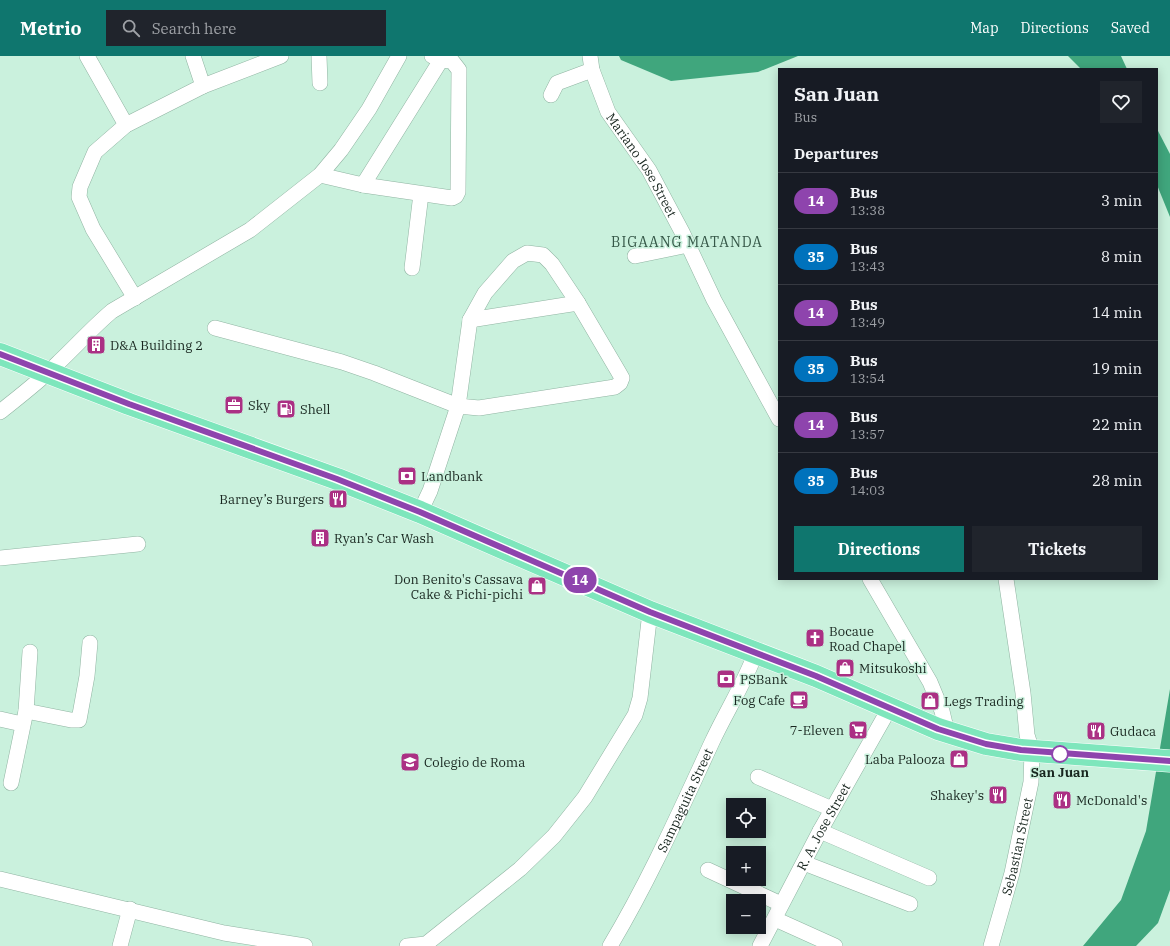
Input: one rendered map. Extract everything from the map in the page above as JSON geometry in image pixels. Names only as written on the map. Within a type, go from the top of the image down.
[{"type":"highway","points":[[0,354],[47,374],[337,479],[420,512],[650,612],[756,652],[947,732],[986,744],[1032,752],[1170,761]]},
{"type":"street","points":[[87,56],[126,125]]},
{"type":"street","points":[[193,56],[203,86]]},
{"type":"street","points":[[135,298],[93,229],[79,197],[80,187],[95,152],[126,125],[203,86],[280,56]]},
{"type":"street","points":[[319,56],[320,82]]},
{"type":"street","points":[[0,412],[47,374],[112,311],[250,230],[320,175],[342,150],[365,115],[399,56]]},
{"type":"street","points":[[320,175],[363,185],[421,194],[452,198],[456,196],[458,192],[459,70],[452,61],[436,58],[363,185]]},
{"type":"street","points":[[551,95],[557,83],[591,63]]},
{"type":"street","name":"Mariano Jose Street","points":[[591,63],[608,112],[649,170],[688,245],[714,300],[778,417]]},
{"type":"street","points":[[412,268],[421,194]]},
{"type":"street","points":[[635,256],[688,245]]},
{"type":"street","points":[[215,328],[355,367],[458,406],[480,408],[610,388],[620,383],[622,378],[578,303],[552,264],[543,255],[527,253],[513,261],[485,294],[470,320],[458,406],[430,491],[420,512]]},
{"type":"street","points":[[470,320],[578,303]]},
{"type":"street","points":[[0,558],[138,544]]},
{"type":"street","points":[[871,580],[930,682],[942,711],[947,732]]},
{"type":"street","name":"Sebastian Street","points":[[991,946],[1012,873],[1031,782],[1032,752],[1027,735],[1023,693],[1006,580]]},
{"type":"street","points":[[407,946],[426,945],[520,869],[554,836],[585,798],[635,714],[640,698],[650,612]]},
{"type":"street","points":[[0,719],[24,718],[79,720],[87,676],[90,642]]},
{"type":"street","points":[[11,783],[24,718],[30,652]]},
{"type":"street","name":"Sampaguita Street","points":[[610,946],[634,907],[719,728],[747,675],[756,652]]},
{"type":"street","name":"R. A. Jose Street","points":[[760,946],[820,831],[889,709]]},
{"type":"street","points":[[758,777],[832,809]]},
{"type":"street","points":[[820,831],[929,878]]},
{"type":"street","points":[[804,863],[910,904]]},
{"type":"street","points":[[708,870],[781,904]]},
{"type":"street","points":[[0,879],[130,909],[222,940],[304,946]]},
{"type":"street","points":[[120,946],[130,909]]},
{"type":"street","points":[[774,919],[835,946]]},
{"type":"shaded area","points":[[619,56],[798,56],[758,72],[671,81],[621,60]]},
{"type":"shaded area","points":[[1068,56],[1121,56],[1127,68],[1080,68]]},
{"type":"shaded area","points":[[1158,131],[1170,154],[1170,217],[1158,187]]},
{"type":"shaded area","points":[[1170,689],[1170,890],[1158,923],[1136,946],[1083,946],[1121,900],[1146,831]]},
{"type":"bus line","name":"14","points":[[0,354],[47,374],[337,479],[420,512],[587,583],[650,612],[816,676],[938,729],[986,744],[1032,752],[1170,761]]},
{"type":"place","name":"D&A Building 2","points":[[96,345]]},
{"type":"place","name":"Sky","points":[[234,405]]},
{"type":"place","name":"Shell","points":[[286,409]]},
{"type":"place","name":"Landbank","points":[[407,476]]},
{"type":"place","name":"Barney’s Burgers","points":[[338,499]]},
{"type":"place","name":"Ryan’s Car Wash","points":[[320,538]]},
{"type":"place","name":"Don Benito's Cassava Cake & Pichi-pichi","points":[[537,586]]},
{"type":"place","name":"Bocaue Road Chapel","points":[[815,638]]},
{"type":"place","name":"Mitsukoshi","points":[[845,668]]},
{"type":"place","name":"PSBank","points":[[726,679]]},
{"type":"place","name":"Fog Cafe","points":[[799,700]]},
{"type":"place","name":"Legs Trading","points":[[930,701]]},
{"type":"place","name":"7-Eleven","points":[[858,730]]},
{"type":"place","name":"Gudaca","points":[[1096,731]]},
{"type":"place","name":"San Juan","points":[[1060,754]]},
{"type":"place","name":"Laba Palooza","points":[[959,759]]},
{"type":"place","name":"Colegio de Roma","points":[[410,762]]},
{"type":"place","name":"Shakey's","points":[[998,795]]},
{"type":"place","name":"McDonald's","points":[[1062,800]]},
{"type":"district","name":"BIGAANG MATANDA","points":[[687,242]]}]
